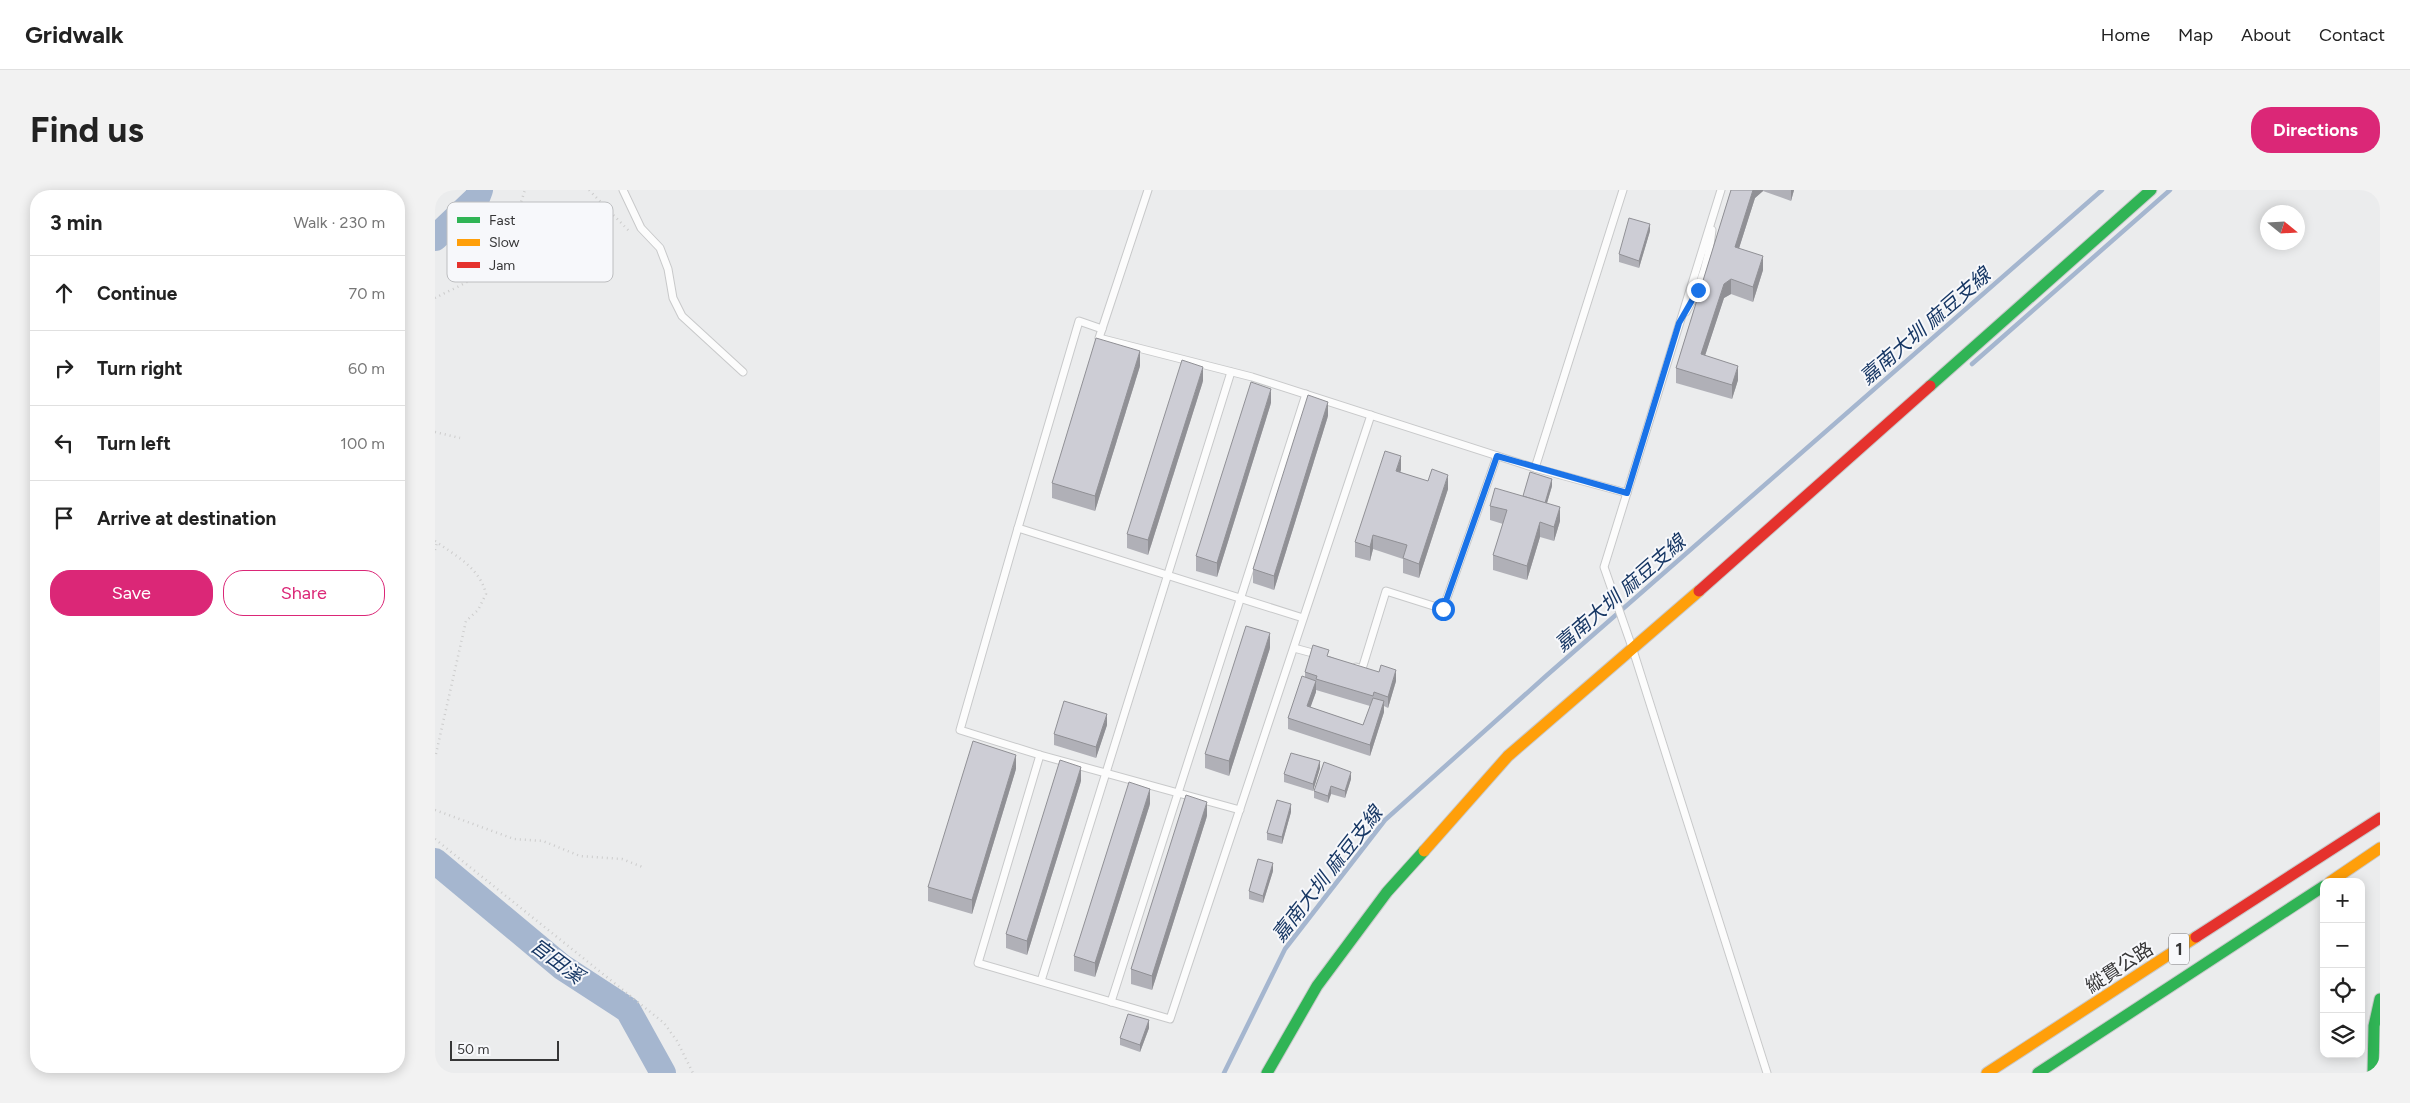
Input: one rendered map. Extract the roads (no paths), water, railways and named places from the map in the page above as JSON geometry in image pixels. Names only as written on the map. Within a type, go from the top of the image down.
[{"type":"street","points":[[1267,1073],[1317,986],[1387,892],[1507,756],[1633,650],[2151,190]]},
{"type":"street","points":[[2375,821],[2380,840]]},
{"type":"street","name":"縱貫公路","points":[[1987,1073],[2375,821]]},
{"type":"street","points":[[2336,878],[2380,848]]},
{"type":"street","name":"1","points":[[2038,1073],[2320,889]]},
{"type":"street","points":[[2373,1073],[2374,1026],[2380,999]]},
{"type":"lane","points":[[623,190],[641,228],[660,248],[668,269],[673,298],[682,316],[743,372]]},
{"type":"lane","points":[[1148,190],[1099,338],[1231,372],[1306,394],[1535,468],[1627,493]]},
{"type":"lane","points":[[1535,468],[1623,190]]},
{"type":"lane","points":[[1721,190],[1604,567],[1633,650],[1767,1073]]},
{"type":"lane","points":[[1102,329],[1079,321],[960,730],[1040,755],[1240,810]]},
{"type":"lane","points":[[1041,981],[1231,372]]},
{"type":"lane","points":[[1111,1002],[1306,394]]},
{"type":"lane","points":[[1040,755],[978,963],[1170,1019],[1371,415]]},
{"type":"lane","points":[[1343,663],[1362,669],[1386,591],[1443,609],[1497,456]]},
{"type":"lane","points":[[1018,528],[1303,618]]},
{"type":"lane","points":[[1294,648],[1325,656]]},
{"type":"waterway","name":"官田溪","points":[[473,202],[477,198],[480,190]]},
{"type":"waterway","name":"嘉南大圳 麻豆支線","points":[[1224,1073],[1285,949],[1385,820],[1546,676],[2102,190]]},
{"type":"waterway","points":[[1972,364],[2170,190]]},
{"type":"waterway","name":"官田溪","points":[[435,238],[447,227]]},
{"type":"waterway","name":"官田溪","points":[[435,861],[562,967],[628,1010],[663,1073]]}]
